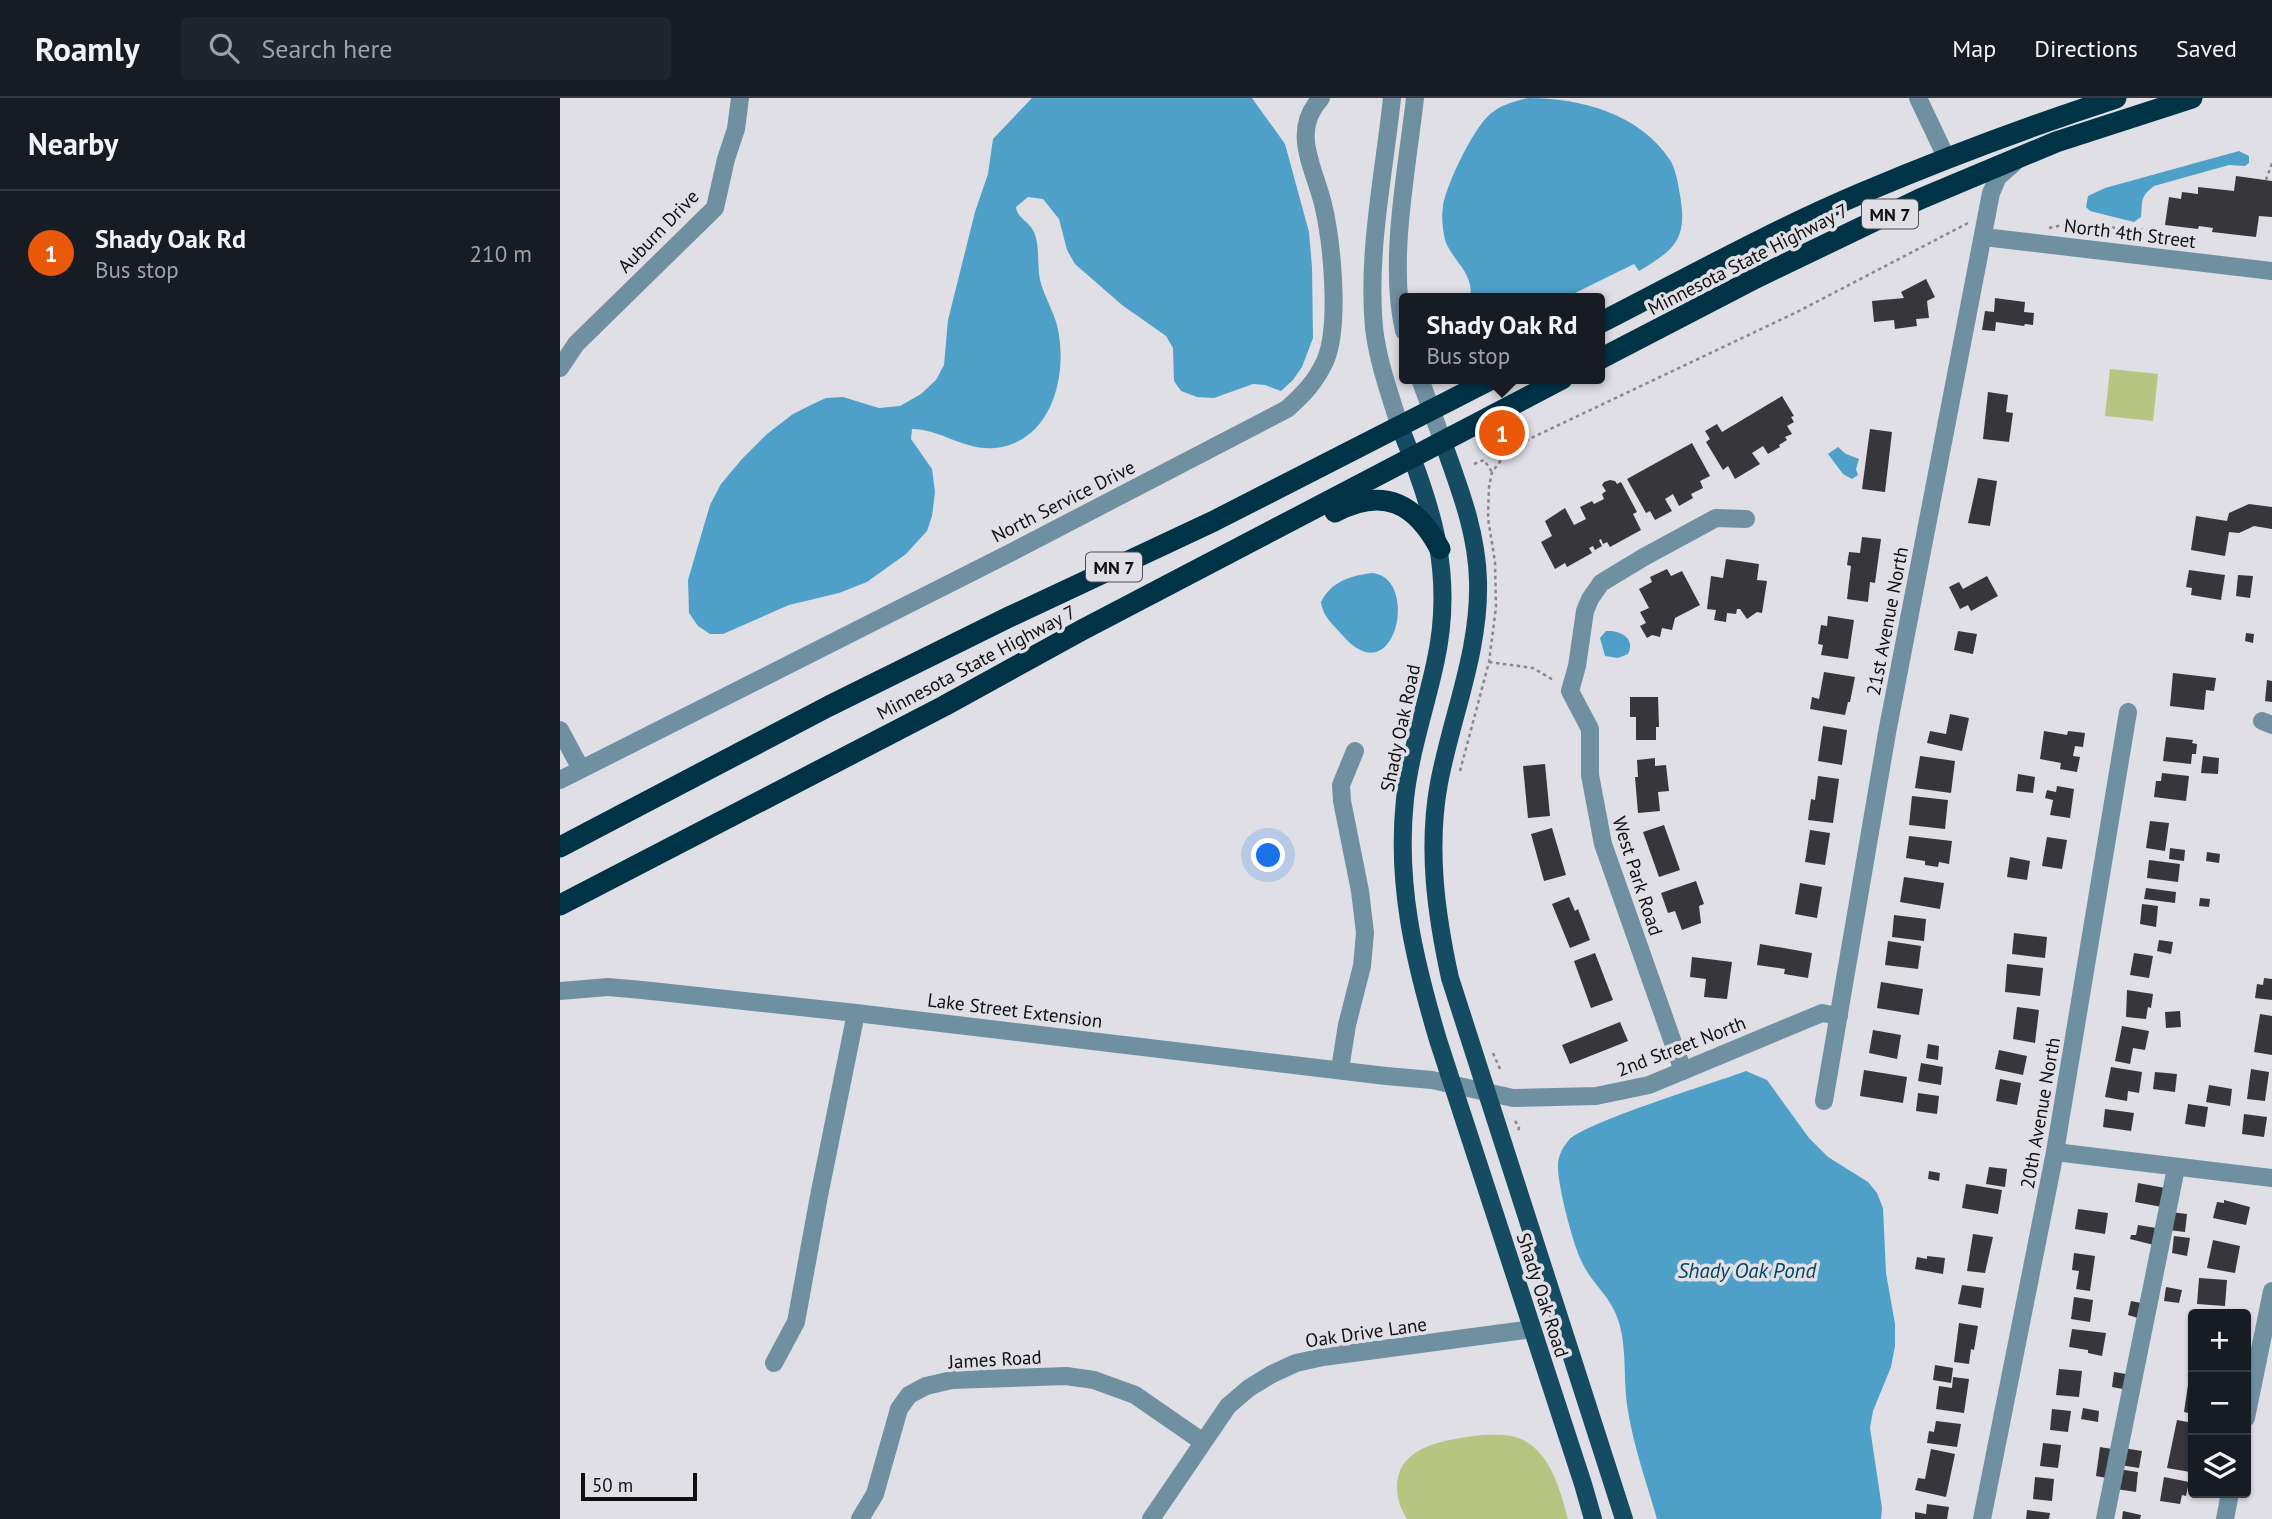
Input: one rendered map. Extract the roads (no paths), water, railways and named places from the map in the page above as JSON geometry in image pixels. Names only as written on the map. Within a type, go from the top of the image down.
[{"type":"highway","name":"Minnesota State Highway 7","points":[[1605,320],[1718,262],[1860,194],[1947,159],[2116,98]]},
{"type":"highway","name":"Minnesota State Highway 7","points":[[1605,356],[1756,278],[1920,199],[2023,155],[2192,98]]},
{"type":"highway","name":"Minnesota State Highway 7","points":[[560,847],[828,706],[1213,521],[1482,384]]},
{"type":"highway","name":"Minnesota State Highway 7","points":[[560,905],[944,706],[1082,630],[1553,384]]},
{"type":"highway","points":[[1082,630],[1364,500],[1385,501],[1406,508],[1428,527],[1440,549]]},
{"type":"main road","name":"Shady Oak Road","points":[[1400,427],[1427,497],[1440,549],[1444,594],[1435,663],[1410,764],[1405,800],[1403,875],[1417,972],[1593,1519]]},
{"type":"main road","name":"Shady Oak Road","points":[[1443,442],[1472,533],[1478,604],[1472,655],[1446,755],[1436,806],[1433,841],[1436,907],[1450,978],[1624,1519]]},
{"type":"street","name":"Auburn Drive","points":[[560,368],[576,344],[715,208],[736,129],[740,98]]},
{"type":"street","name":"North Service Drive","points":[[560,780],[1195,457],[1287,409],[1306,392],[1318,376],[1331,341],[1328,232],[1323,203],[1305,147],[1310,114],[1321,98]]},
{"type":"street","name":"Shady Oak Road","points":[[1392,98],[1372,271],[1372,301],[1380,360],[1400,427]]},
{"type":"street","points":[[1399,300],[1397,265],[1415,98]]},
{"type":"street","points":[[1918,98],[1947,159]]},
{"type":"street","name":"21st Avenue North","points":[[1824,1101],[1887,733],[1991,193],[1998,177],[2023,155]]},
{"type":"street","name":"North 4th Street","points":[[1984,237],[2272,271]]},
{"type":"street","name":"Shady Oak Road","points":[[1422,384],[1443,442]]},
{"type":"street","name":"West Park Road","points":[[1683,1070],[1603,844],[1590,775],[1590,729],[1570,691],[1577,666],[1585,611],[1601,583],[1716,517],[1746,519]]},
{"type":"street","name":"20th Avenue North","points":[[1982,1519],[2056,1152],[2128,712]]},
{"type":"street","points":[[560,730],[581,769]]},
{"type":"street","points":[[1340,1069],[1364,948],[1364,915],[1341,785],[1355,751]]},
{"type":"street","name":"Lake Street Extension","points":[[566,990],[608,987],[856,1013],[1452,1083]]},
{"type":"street","points":[[774,1363],[796,1322],[856,1013]]},
{"type":"street","name":"2nd Street North","points":[[1452,1083],[1513,1098],[1596,1096],[1649,1085],[1822,1013],[1839,1016]]},
{"type":"street","points":[[2056,1152],[2272,1178]]},
{"type":"street","points":[[2105,1519],[2176,1168]]},
{"type":"street","points":[[2251,1394],[2272,1291]]},
{"type":"street","name":"Oak Drive Lane","points":[[1151,1519],[1228,1406],[1249,1388],[1272,1374],[1296,1363],[1324,1357],[1532,1329]]},
{"type":"street","name":"James Road","points":[[860,1519],[875,1494],[899,1409],[909,1395],[926,1386],[952,1380],[1055,1376],[1094,1380],[1135,1395],[1203,1442]]},
{"type":"street","points":[[2225,1519],[2229,1498]]},
{"type":"water","points":[[1032,98],[1252,98],[1285,144],[1309,232],[1313,338],[1302,367],[1281,391],[1253,384],[1214,398],[1197,397],[1181,391],[1174,381],[1173,348],[1166,336],[1122,305],[1075,264],[1067,250],[1059,219],[1043,199],[1028,197],[1016,207],[1036,237],[1040,280],[1057,325],[1060,344],[1058,384],[1043,419],[1030,433],[1015,443],[995,448],[973,446],[933,432],[912,429],[911,439],[932,469],[935,492],[927,531],[906,554],[867,582],[839,593],[789,605],[723,634],[710,634],[698,626],[689,613],[688,580],[710,505],[721,484],[767,434],[793,414],[813,404],[826,398],[843,397],[879,408],[900,406],[921,394],[936,380],[944,365],[948,320],[975,212],[988,174],[993,139]]},
{"type":"water","points":[[1528,98],[1588,105],[1607,111],[1642,130],[1657,144],[1674,168],[1682,223],[1676,242],[1669,250],[1639,271],[1634,264],[1575,293],[1471,293],[1466,274],[1445,240],[1442,215],[1445,198],[1462,156],[1478,128],[1493,112]]},
{"type":"water","points":[[2239,151],[2249,156],[2249,163],[2245,166],[2229,165],[2154,186],[2144,197],[2141,217],[2134,222],[2090,211],[2086,207],[2088,196],[2105,188]]},
{"type":"water","points":[[1838,447],[1846,454],[1859,459],[1856,469],[1858,475],[1852,479],[1843,474],[1828,454]]},
{"type":"water","points":[[1372,573],[1387,579],[1395,593],[1398,610],[1396,628],[1389,643],[1377,652],[1363,651],[1345,638],[1327,617],[1321,602],[1336,584]]},
{"type":"water","points":[[1606,631],[1616,632],[1628,639],[1628,654],[1618,658],[1605,656],[1600,638]]},
{"type":"water","name":"Shady Oak Pond","points":[[1746,1071],[1767,1080],[1809,1138],[1828,1157],[1868,1182],[1877,1193],[1883,1208],[1886,1273],[1895,1324],[1895,1346],[1891,1367],[1873,1411],[1870,1428],[1882,1508],[1881,1519],[1657,1519],[1631,1425],[1620,1326],[1612,1306],[1585,1267],[1577,1250],[1562,1198],[1558,1173],[1559,1158],[1568,1141],[1578,1133],[1651,1103]]},
{"type":"place","name":"Shady Oak Rd","points":[[1502,433]]}]
